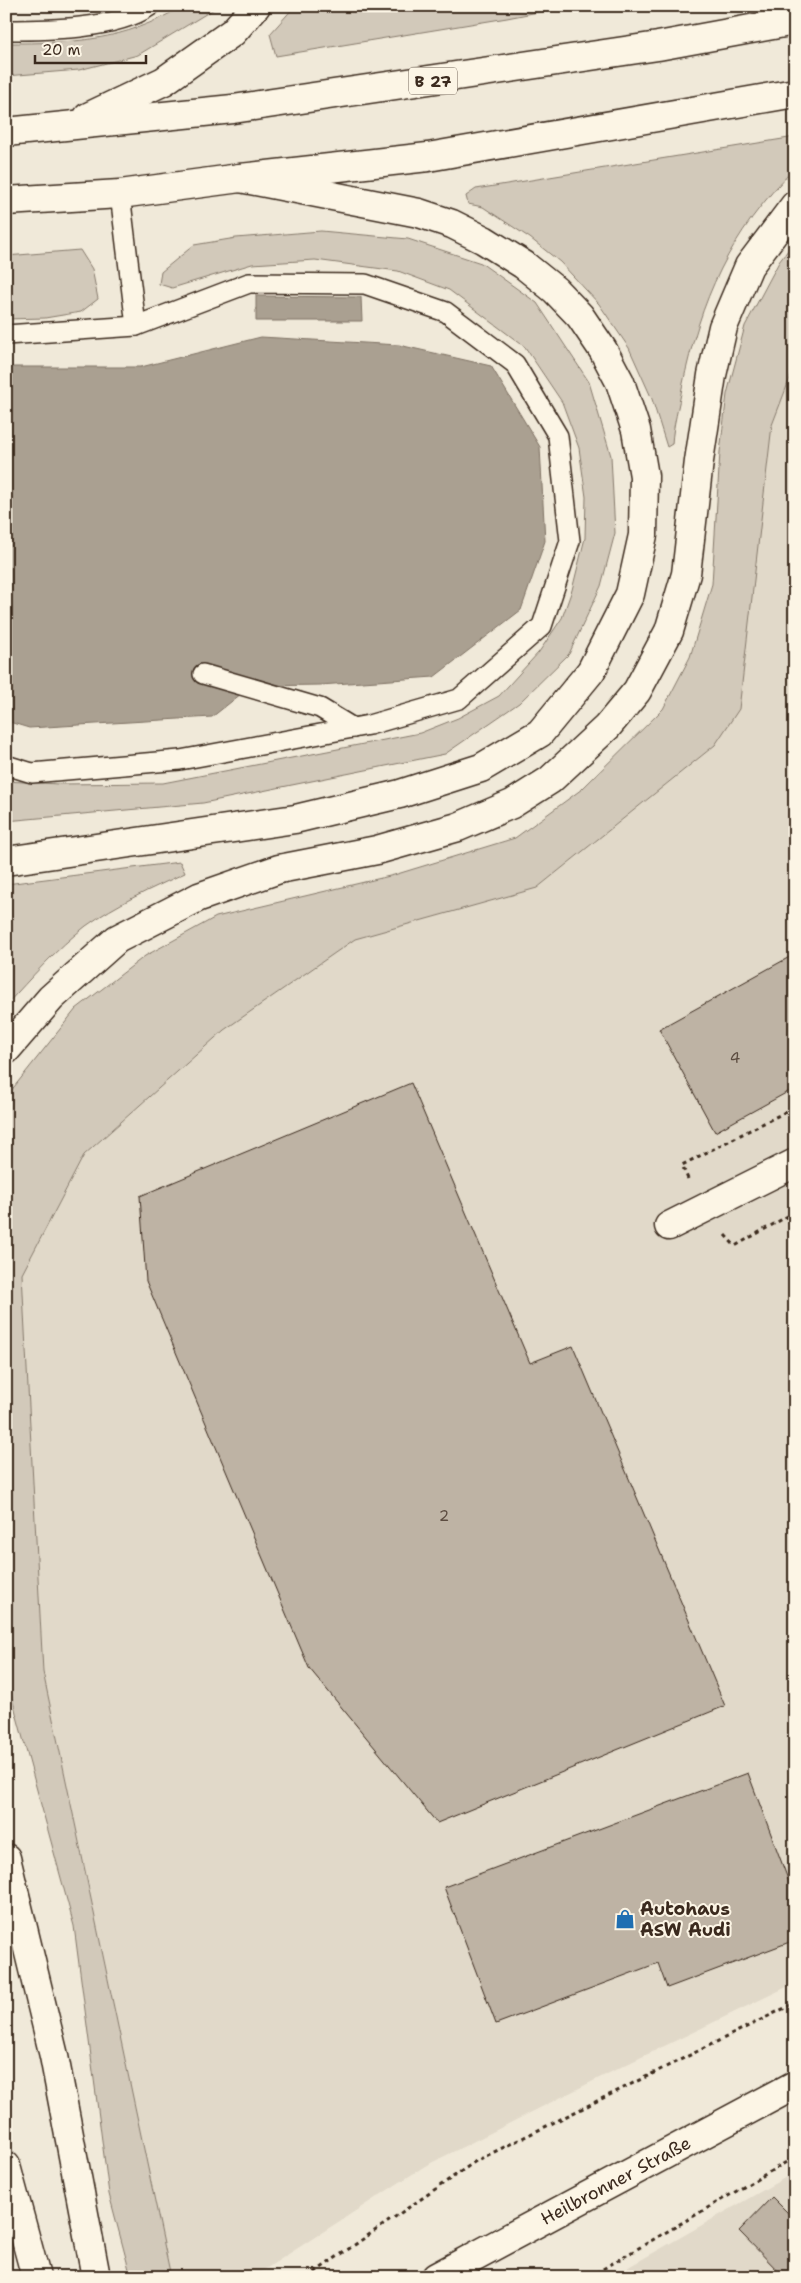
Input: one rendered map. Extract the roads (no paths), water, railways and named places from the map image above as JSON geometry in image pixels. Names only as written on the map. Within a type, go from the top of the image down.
[{"type":"main road","points":[[70,126],[164,81],[233,32],[256,6]]},
{"type":"main road","name":"B 27","points":[[6,132],[233,109],[658,46],[795,21]]},
{"type":"main road","points":[[6,201],[120,194],[240,178],[428,157],[795,93]]},
{"type":"main road","points":[[6,861],[296,819],[400,794],[481,768],[540,733],[591,671],[630,594],[643,535],[644,476],[636,430],[620,382],[604,350],[580,316],[555,290],[524,265],[484,240],[452,224],[419,213],[240,178]]},
{"type":"main road","points":[[6,1050],[50,998],[117,939],[199,897],[279,869],[376,850],[458,827],[512,804],[550,780],[607,727],[637,691],[669,631],[686,574],[700,451],[712,375],[723,327],[749,266],[795,205]]},
{"type":"main road","points":[[669,1226],[795,1163]]},
{"type":"main road","points":[[6,1858],[54,2056],[96,2277]]},
{"type":"main road","name":"Heilbronner Straße","points":[[436,2277],[795,2085]]},
{"type":"main road","points":[[6,2166],[36,2277]]},
{"type":"lane","points":[[6,30],[69,30],[138,14],[150,6]]},
{"type":"lane","points":[[120,194],[136,326]]},
{"type":"lane","points":[[6,335],[136,326],[249,283],[366,284],[446,312],[515,364],[558,436],[570,541],[542,626],[459,699],[353,728],[180,760],[32,773],[6,765]]},
{"type":"lane","points":[[203,674],[320,708],[353,728]]},
{"type":"place","name":"Autohaus ASW Audi","points":[[625,1919]]}]
